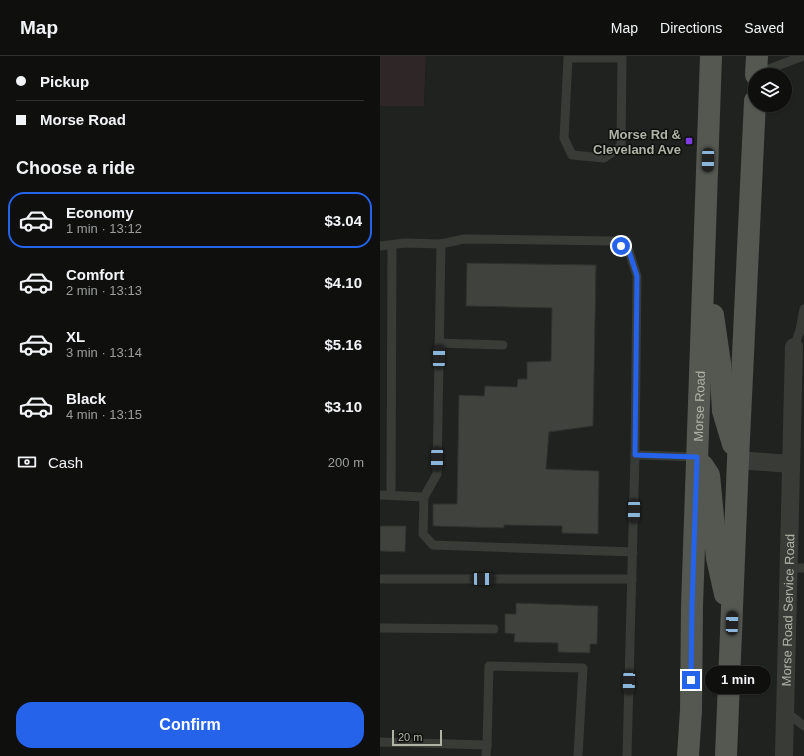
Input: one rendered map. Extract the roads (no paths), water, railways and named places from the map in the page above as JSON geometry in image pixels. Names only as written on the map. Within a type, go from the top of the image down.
[{"type":"main road","name":"Morse Road","points":[[688,756],[691,710],[692,606],[711,56]]},
{"type":"main road","points":[[726,756],[754,112]]},
{"type":"main road","points":[[705,254],[720,363],[723,411],[738,460]]},
{"type":"main road","points":[[697,457],[709,475],[717,558],[732,623]]},
{"type":"street","name":"Morse Road Service Road","points":[[784,756],[785,711],[796,568],[790,464],[794,347]]},
{"type":"street","points":[[738,460],[790,464]]},
{"type":"lane","points":[[756,68],[803,56]]},
{"type":"lane","points":[[622,57],[621,146],[604,158],[572,155],[564,138],[568,58],[622,57]]},
{"type":"lane","points":[[380,246],[405,243],[440,244],[464,239],[612,241],[629,251],[637,276],[633,552],[626,756]]},
{"type":"lane","points":[[440,244],[437,474],[424,497],[423,534],[433,545],[633,552]]},
{"type":"lane","points":[[391,495],[392,245]]},
{"type":"lane","points":[[794,347],[802,330],[804,309]]},
{"type":"lane","points":[[439,343],[503,344]]},
{"type":"lane","points":[[635,455],[697,457]]},
{"type":"lane","points":[[380,495],[424,497]]},
{"type":"lane","points":[[380,579],[632,579]]},
{"type":"lane","points":[[380,628],[494,629]]},
{"type":"lane","points":[[486,756],[489,666],[583,668],[578,756]]},
{"type":"lane","points":[[785,711],[804,726]]},
{"type":"lane","points":[[380,742],[487,745]]},
{"type":"place","name":"Morse Rd & Cleveland Ave","points":[[689,141]]}]
